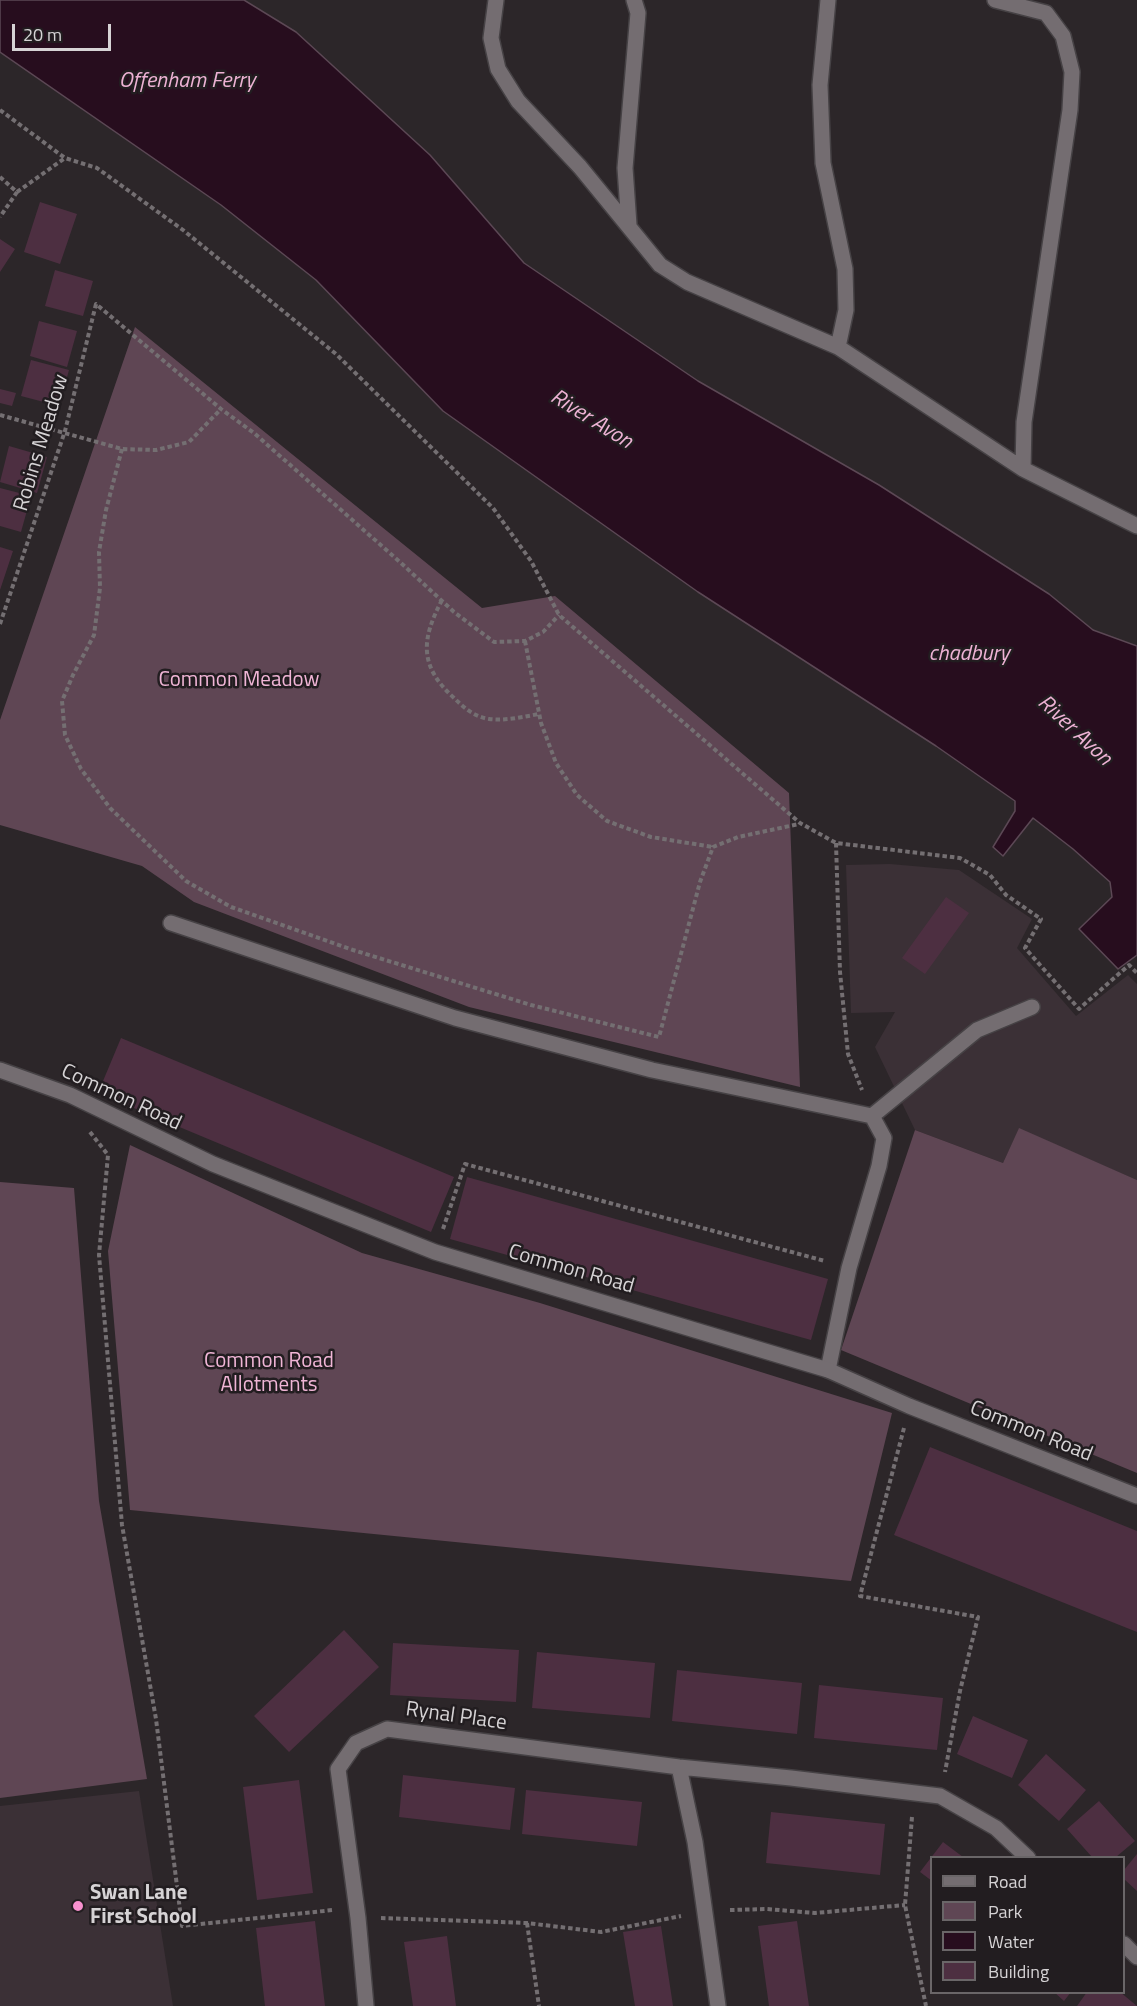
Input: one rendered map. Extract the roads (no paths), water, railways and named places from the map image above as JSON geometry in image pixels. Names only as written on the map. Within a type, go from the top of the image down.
[{"type":"street","points":[[496,0],[491,38],[498,69],[518,100],[580,166],[660,264],[687,282],[838,346],[1023,469],[1137,526]]},
{"type":"street","points":[[629,225],[625,168],[638,13],[634,0]]},
{"type":"street","points":[[828,0],[820,85],[823,163],[844,269],[846,310],[838,346]]},
{"type":"street","points":[[995,0],[1046,13],[1064,36],[1072,72],[1070,110],[1024,422],[1023,469]]},
{"type":"street","points":[[171,923],[455,1018],[652,1070],[872,1116],[884,1137],[879,1166],[849,1268],[828,1370]]},
{"type":"street","points":[[872,1116],[977,1030],[1032,1007]]},
{"type":"street","name":"Common Road","points":[[0,1070],[70,1095],[213,1164],[435,1252],[828,1370],[909,1406],[1137,1496]]},
{"type":"street","name":"Rynal Place","points":[[366,2006],[358,1918],[338,1769],[356,1743],[387,1729],[678,1767],[940,1796],[996,1828],[1027,1856]]},
{"type":"street","points":[[678,1767],[695,1842],[718,2006]]},
{"type":"street","points":[[1125,1945],[1137,1957]]},
{"type":"water","name":"chadbury","points":[[0,0],[244,0],[296,32],[430,155],[524,263],[698,381],[879,485],[1049,594],[1093,630],[1137,646],[1137,955],[1118,969],[1079,929],[1112,897],[1110,882],[1073,849],[1033,818],[1003,856],[993,847],[1015,811],[1015,801],[936,746],[698,592],[443,411],[316,280],[221,205],[0,52]]},
{"type":"place","name":"Swan Lane First School","points":[[78,1906]]},
{"type":"water label","name":"Offenham Ferry","points":[[187,82]]},
{"type":"water label","name":"River Avon","points":[[591,420]]},
{"type":"water label","name":"River Avon","points":[[1074,731]]},
{"type":"park label","name":"Common Meadow","points":[[239,681]]},
{"type":"park label","name":"Common Road Allotments","points":[[269,1374]]}]
